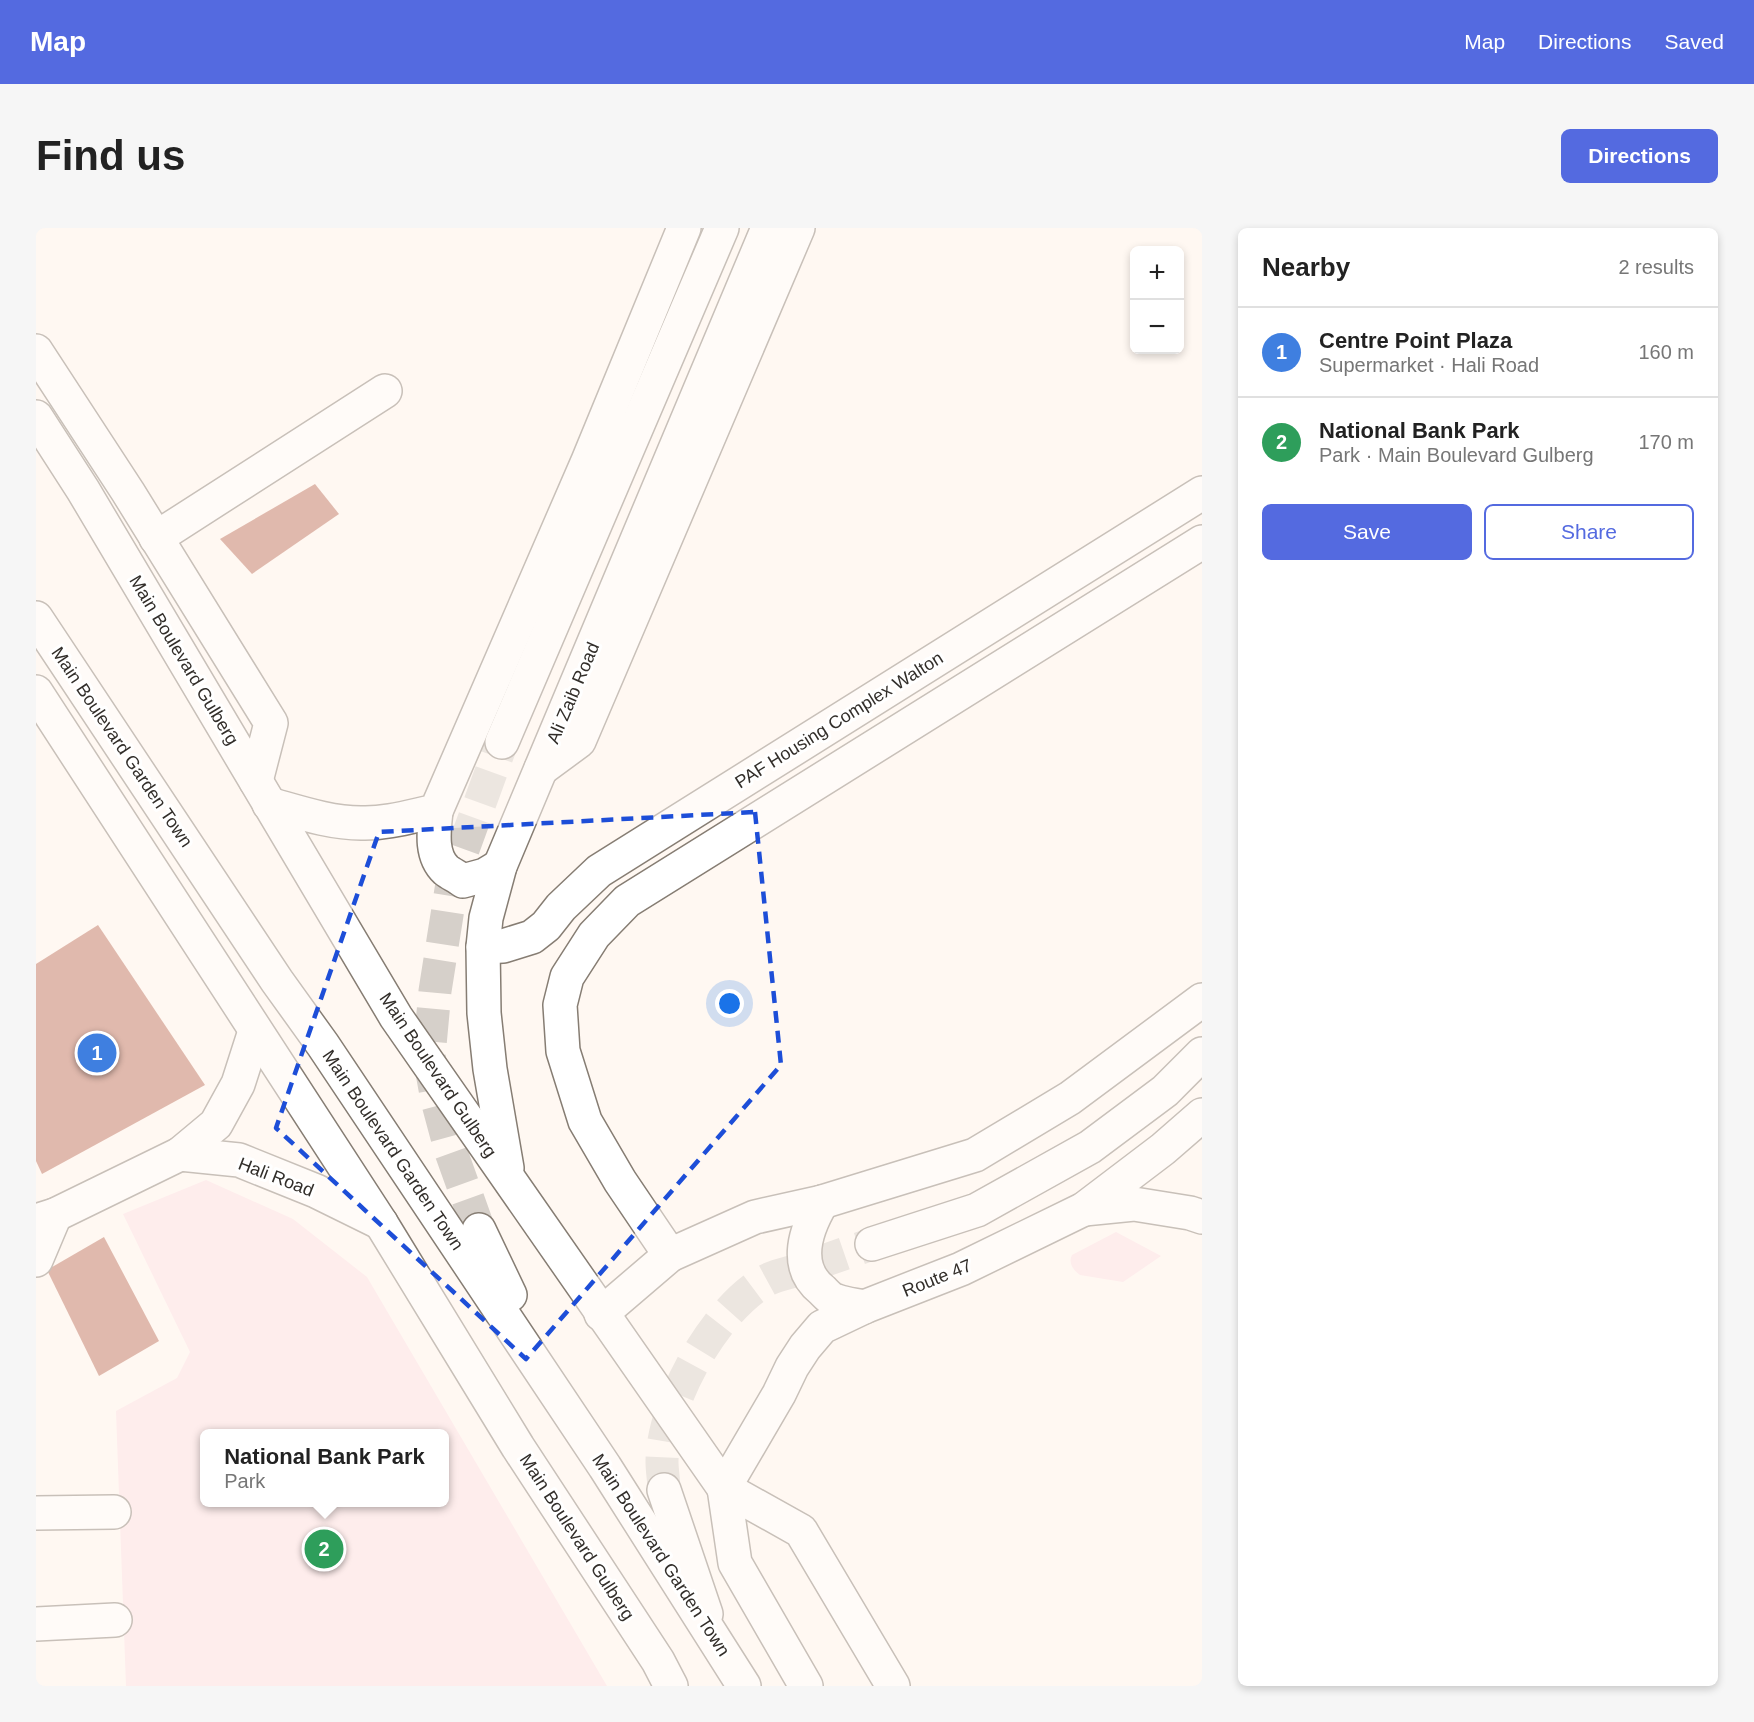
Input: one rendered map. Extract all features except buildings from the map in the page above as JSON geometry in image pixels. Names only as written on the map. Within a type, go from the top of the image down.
[{"type":"main road","points":[[500,866],[485,875],[463,881],[446,870],[436,854],[434,835],[436,811],[588,461],[684,228]]},
{"type":"main road","points":[[502,742],[722,228]]},
{"type":"main road","name":"Ali Zaib Road","points":[[508,1179],[490,1069],[484,1013],[483,947],[486,918],[500,866],[768,228]]},
{"type":"main road","points":[[541,769],[579,741],[798,228]]},
{"type":"main road","points":[[36,351],[271,723],[262,792],[315,816],[361,823],[389,821],[436,811]]},
{"type":"main road","points":[[156,538],[385,391]]},
{"type":"main road","name":"Main Boulevard Gulberg","points":[[36,417],[83,490],[396,1017],[724,1488],[801,1531],[893,1686]]},
{"type":"main road","name":"PAF Housing Complex Walton","points":[[483,947],[503,946],[532,937],[546,926],[561,907],[599,871],[1202,493]]},
{"type":"main road","points":[[670,1254],[620,1181],[585,1121],[563,1051],[560,1005],[567,977],[594,935],[627,901],[1202,542]]},
{"type":"main road","name":"Main Boulevard Garden Town","points":[[36,618],[277,981],[323,1045],[605,1467],[744,1686]]},
{"type":"main road","name":"Main Boulevard Gulberg","points":[[36,692],[381,1223],[518,1447],[658,1661],[671,1686]]},
{"type":"main road","points":[[601,1314],[670,1254],[755,1217],[822,1202],[975,1155],[1070,1098],[1202,1000]]},
{"type":"main road","points":[[36,1260],[46,1218],[180,1154],[216,1124],[238,1084],[255,1031]]},
{"type":"main road","points":[[872,1244],[977,1210],[1090,1147],[1165,1091],[1202,1054]]},
{"type":"main road","name":"Route 47","points":[[724,1488],[805,1347],[822,1327],[864,1306],[961,1269],[1084,1209],[1163,1149],[1202,1115]]},
{"type":"main road","name":"Hali Road","points":[[180,1154],[239,1160],[316,1191],[381,1223]]},
{"type":"main road","points":[[822,1202],[810,1223],[804,1247],[807,1271],[817,1286],[834,1301],[864,1306]]},
{"type":"main road","points":[[1084,1209],[1134,1204],[1202,1217]]},
{"type":"main road","points":[[479,1230],[515,1306],[605,1467]]},
{"type":"main road","points":[[724,1488],[735,1563],[806,1686]]},
{"type":"main road","points":[[664,1490],[715,1638]]},
{"type":"main road","points":[[36,1513],[114,1512]]},
{"type":"main road","points":[[36,1624],[115,1620]]},
{"type":"highlighted area","points":[[755,812],[781,1065],[526,1359],[276,1128],[379,832]]},
{"type":"shaded area","points":[[206,1180],[293,1219],[367,1277],[607,1686],[126,1686],[116,1411],[177,1378],[190,1352],[123,1214]]},
{"type":"shaded area","points":[[1116,1232],[1161,1256],[1123,1282],[1080,1275],[1075,1271],[1071,1264],[1072,1255]]},
{"type":"tunnel","points":[[479,1230],[451,1152],[437,1100],[429,1056],[435,991],[453,877],[502,742]]},
{"type":"tunnel","points":[[664,1490],[662,1462],[664,1439],[671,1413],[695,1360],[729,1312],[748,1293],[771,1278],[872,1244]]},
{"type":"place","name":"Centre Point Plaza","points":[[97,1053]]},
{"type":"place","name":"National Bank Park","points":[[324,1549]]}]
